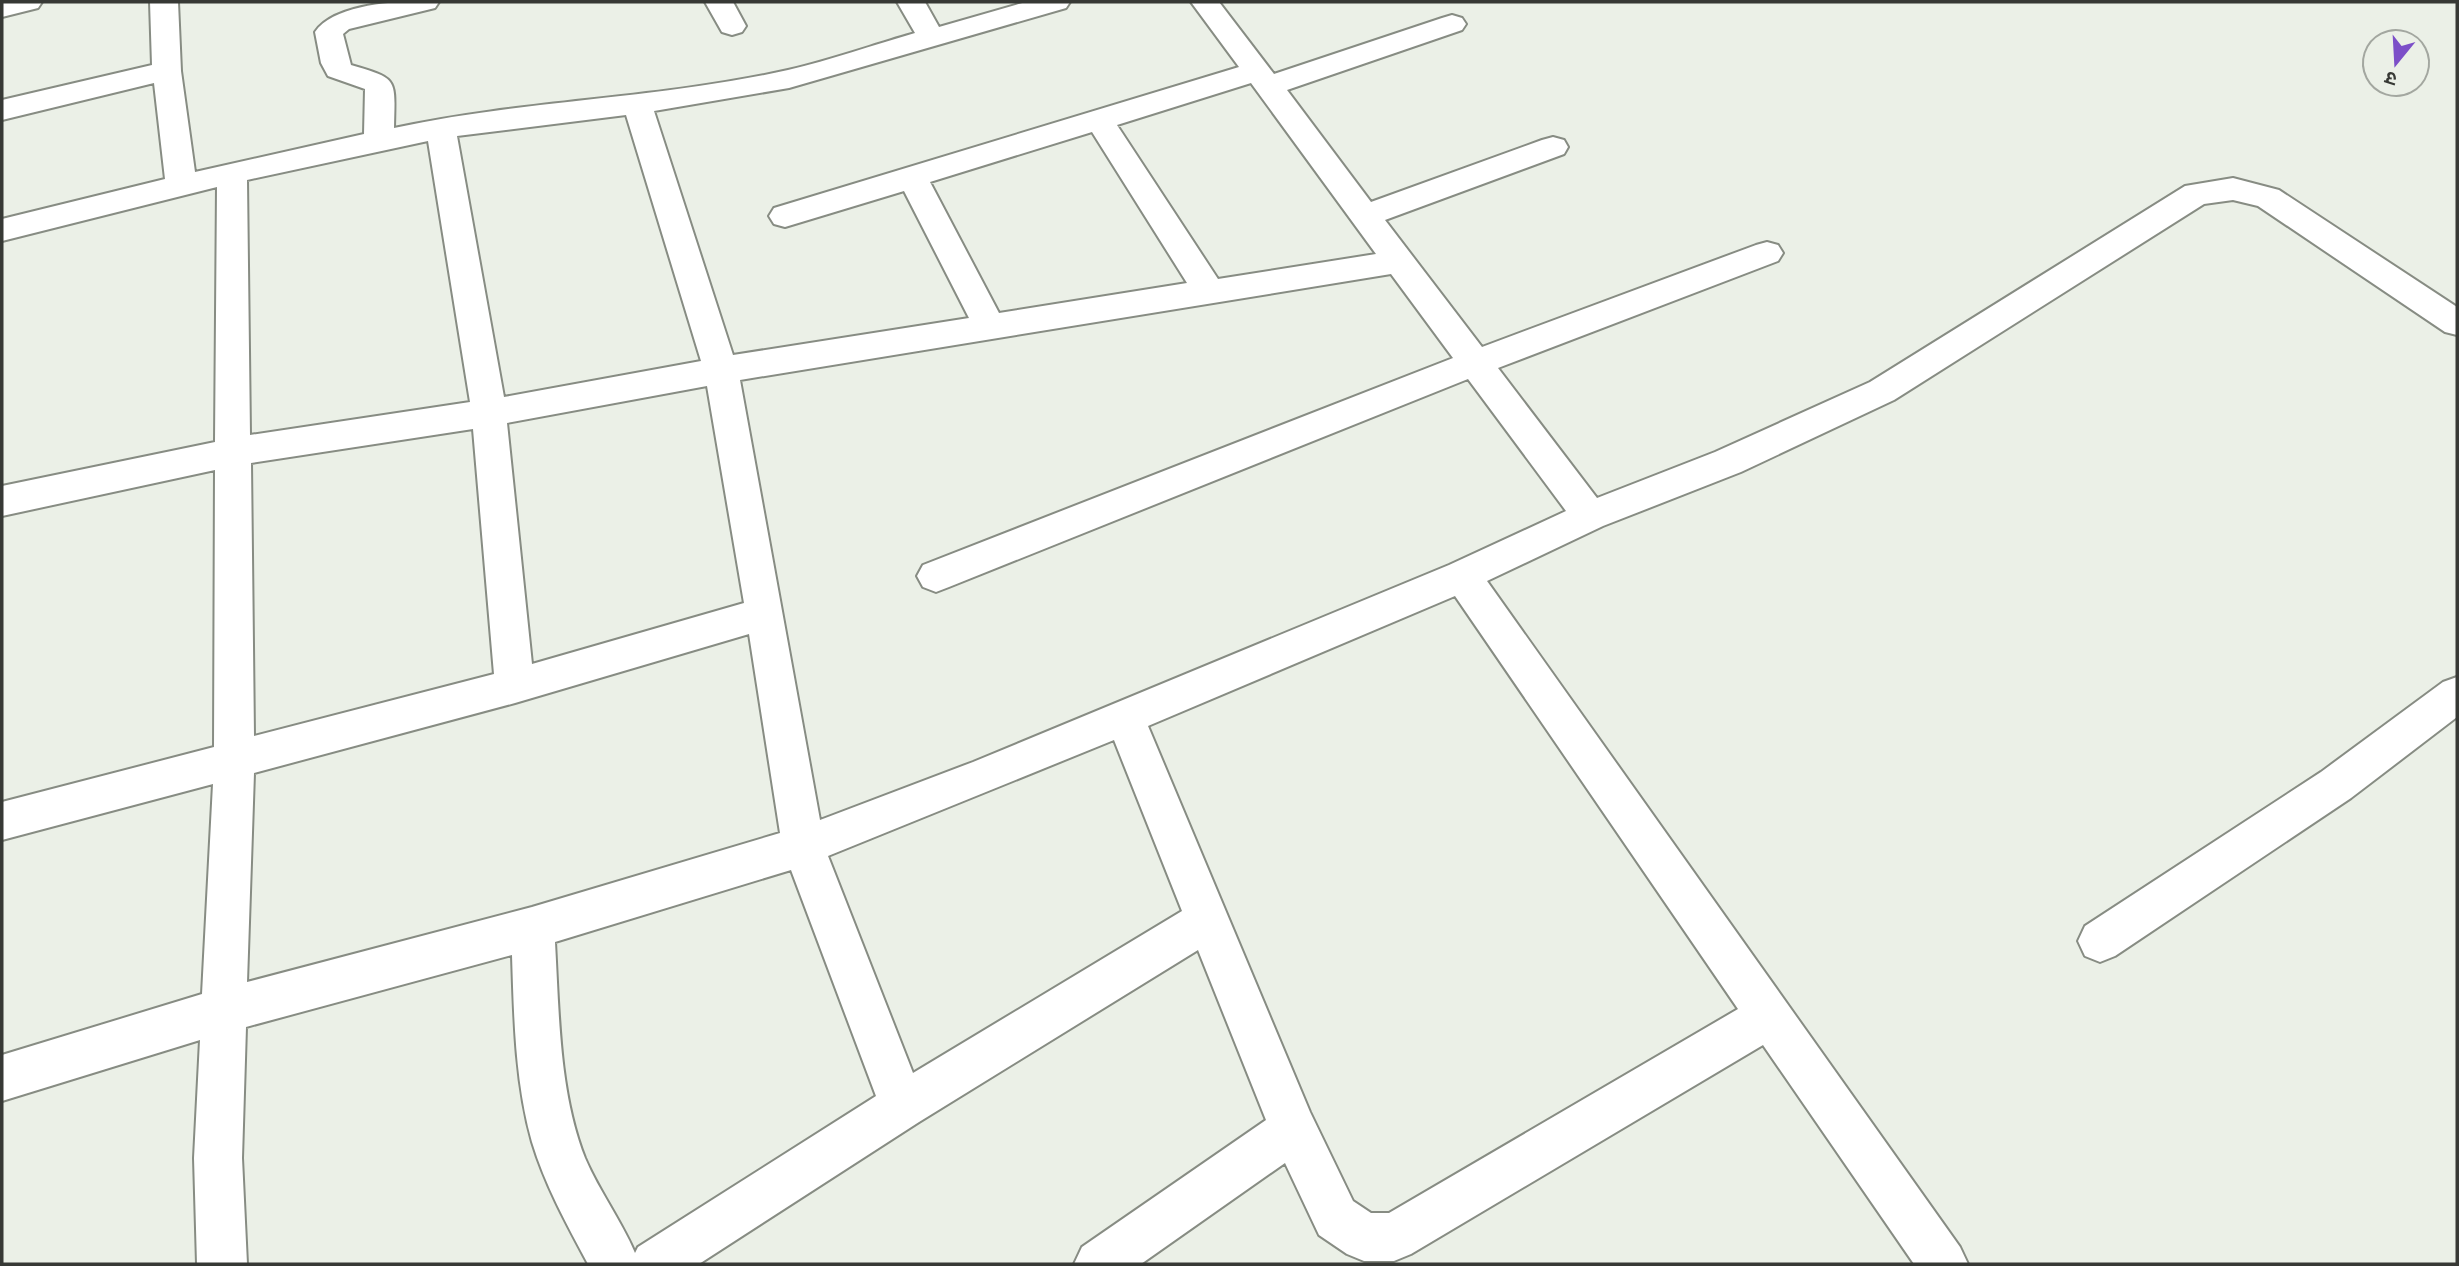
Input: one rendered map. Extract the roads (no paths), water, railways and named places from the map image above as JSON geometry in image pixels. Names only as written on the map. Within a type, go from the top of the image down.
[{"type":"street","points":[[2,8],[28,2]]},
{"type":"street","points":[[164,2],[167,71],[181,186]]},
{"type":"street","points":[[379,142],[378,84],[342,75],[336,69],[329,32],[339,23],[425,2]]},
{"type":"street","points":[[911,2],[932,38]]},
{"type":"street","points":[[2,238],[232,173],[441,128],[637,104],[789,79],[1056,2]]},
{"type":"street","points":[[1205,2],[1265,78],[1590,516]]},
{"type":"street","points":[[785,216],[1099,120],[1265,78],[1452,24]]},
{"type":"street","points":[[2,110],[167,71]]},
{"type":"street","points":[[637,104],[721,370],[765,613],[803,846],[903,1106]]},
{"type":"street","points":[[1099,120],[1210,293]]},
{"type":"street","points":[[441,128],[489,413],[515,686]]},
{"type":"street","points":[[1367,215],[1553,147]]},
{"type":"street","points":[[222,1264],[218,1158],[234,762],[232,173]]},
{"type":"street","points":[[912,177],[990,327]]},
{"type":"street","points":[[2,1078],[225,1010],[532,928],[803,846],[987,775],[1462,576],[1590,516],[1728,462],[1882,391],[2196,194],[2233,189],[2268,198],[2457,323]]},
{"type":"street","points":[[936,576],[1474,363],[1767,253]]},
{"type":"street","points":[[2,501],[232,452],[489,413],[721,370],[1402,261]]},
{"type":"street","points":[[1462,576],[1943,1264]]},
{"type":"street","points":[[2,821],[515,686],[765,613]]},
{"type":"street","points":[[2100,941],[2336,785],[2457,694]]},
{"type":"street","points":[[1124,716],[1293,1129],[1336,1217],[1364,1237],[1394,1237],[1769,1016]]},
{"type":"street","points":[[655,1264],[903,1106],[1207,920]]},
{"type":"street","points":[[532,928],[540,1041],[553,1129],[578,1194],[615,1264]]},
{"type":"street","points":[[1100,1264],[1293,1129]]}]
